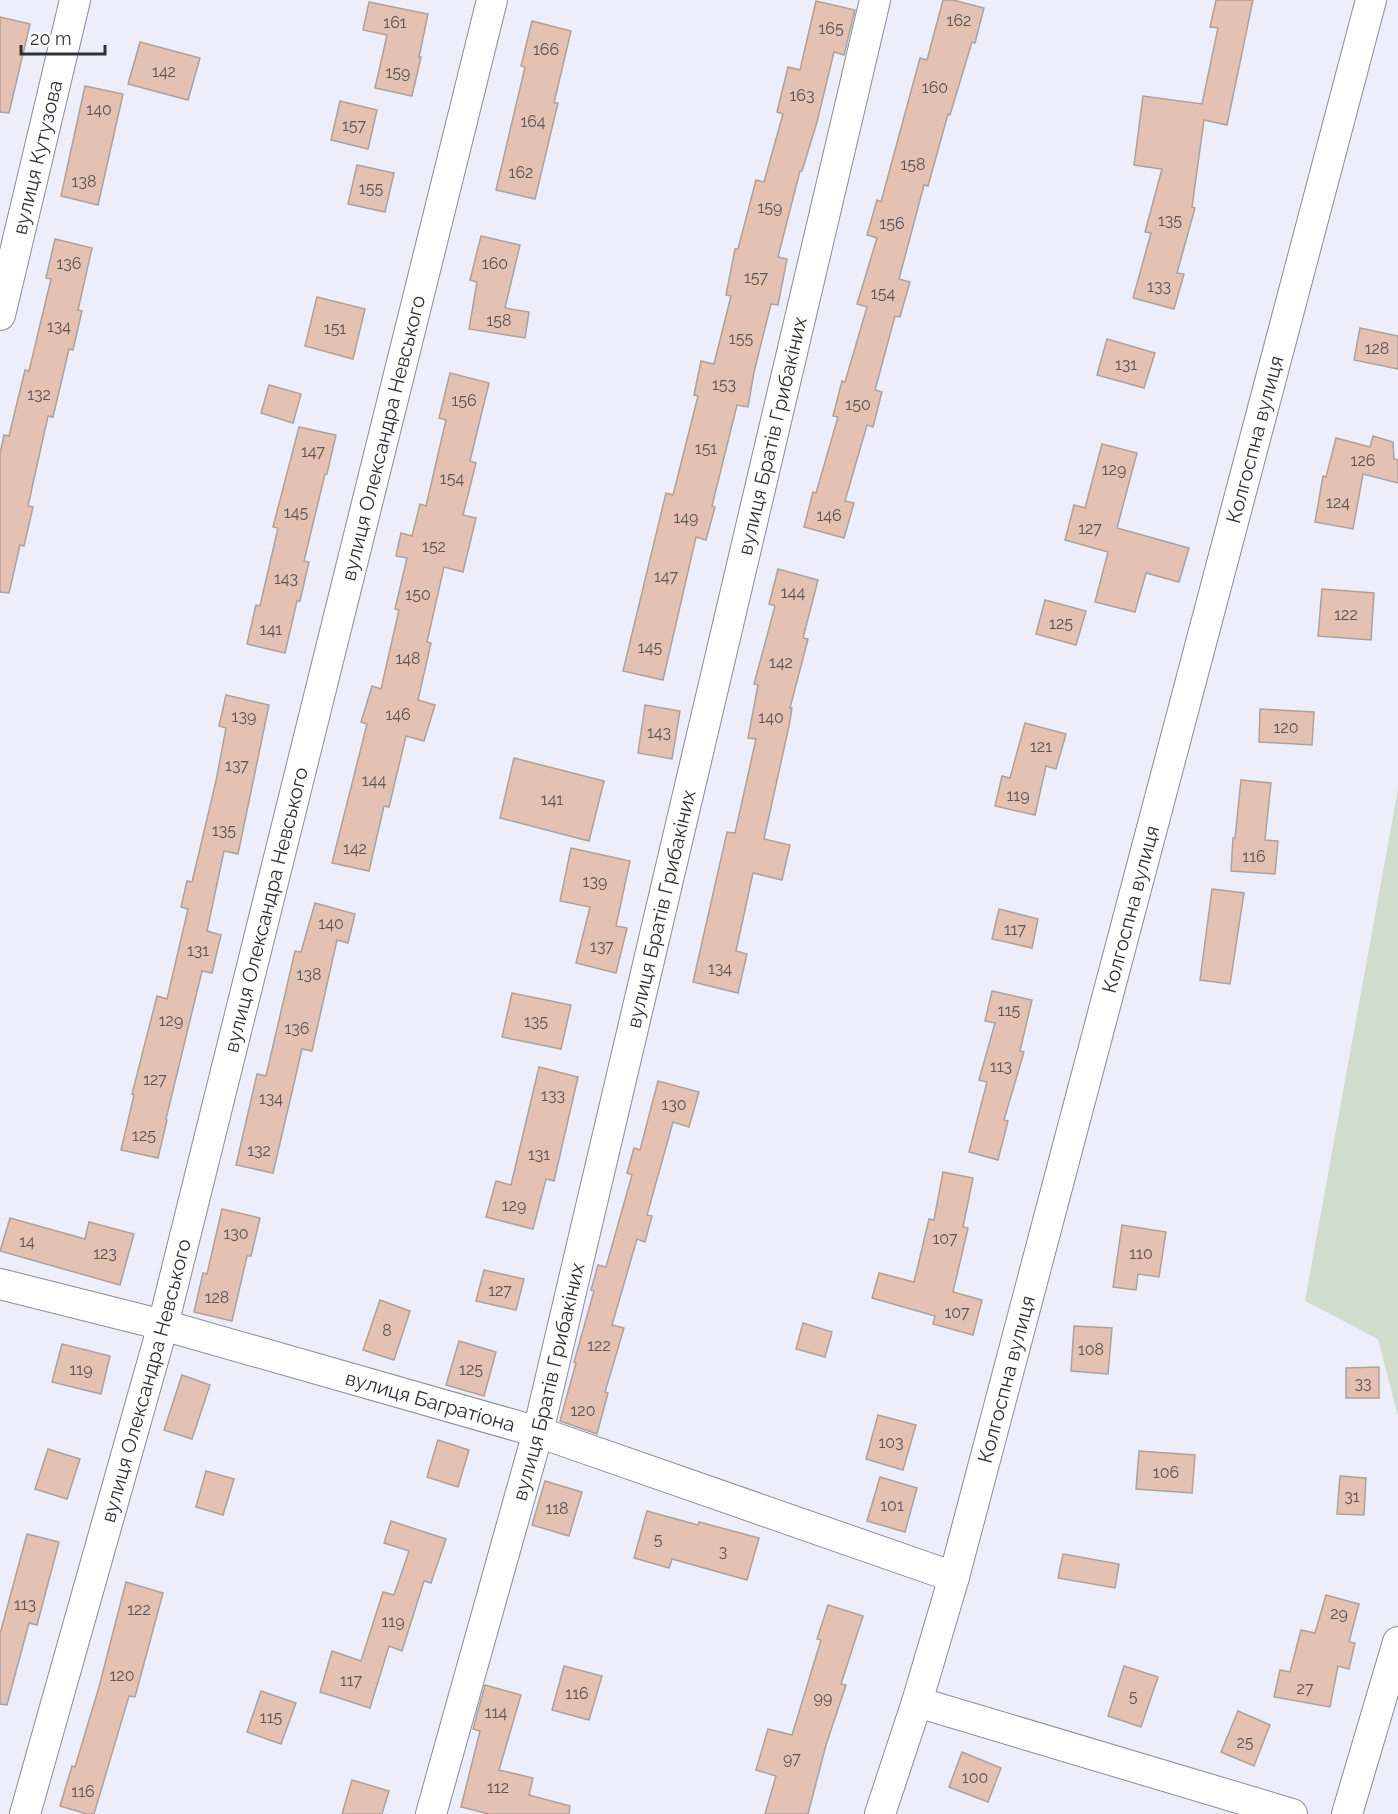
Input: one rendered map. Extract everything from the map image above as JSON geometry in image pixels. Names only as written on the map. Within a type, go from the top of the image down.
[{"type":"street","name":"вулиця Кутузова","points":[[0,315],[75,0]]},
{"type":"street","name":"вулиця Олександра Невського","points":[[25,1814],[163,1325],[492,0]]},
{"type":"street","name":"вулиця Братів Грибакіних","points":[[431,1814],[538,1432],[875,0]]},
{"type":"street","name":"Колгоспна вулиця","points":[[880,1814],[917,1702],[954,1577],[1371,0]]},
{"type":"street","name":"вулиця Багратіона","points":[[0,1284],[163,1325],[538,1432],[954,1577]]},
{"type":"street","points":[[1347,1814],[1398,1642]]},
{"type":"street","points":[[917,1702],[1292,1814]]},
{"type":"green space","points":[[1398,789],[1398,1416],[1378,1339],[1305,1301]]},
{"type":"building","points":[[943,0],[953,0],[984,8],[975,43],[972,42],[950,115],[948,114],[928,186],[924,185],[899,279],[910,282],[900,317],[895,316],[875,390],[882,392],[873,427],[867,425],[845,501],[854,503],[844,538],[804,527],[838,417],[833,416],[842,381],[845,382],[867,307],[857,304],[877,238],[867,235],[877,200],[881,202],[920,58],[927,60]]},
{"type":"building","points":[[1216,0],[1253,0],[1227,125],[1204,120],[1192,207],[1195,208],[1177,273],[1184,274],[1174,309],[1133,298],[1151,233],[1145,232],[1162,169],[1134,165],[1143,96],[1202,104],[1218,28],[1210,27]]},
{"type":"building","points":[[816,1],[855,10],[844,55],[834,52],[817,122],[802,171],[800,171],[778,257],[787,259],[778,305],[771,304],[748,407],[737,405],[706,540],[696,537],[663,680],[623,671],[666,493],[673,495],[698,396],[694,395],[701,361],[714,364],[731,296],[726,295],[735,249],[738,249],[756,180],[764,182],[783,114],[777,112],[788,67],[800,70]]},
{"type":"building","points":[[369,2],[428,14],[412,96],[375,88],[387,35],[363,30]]},
{"type":"building","points":[[0,17],[30,24],[9,113],[0,112]]},
{"type":"building","points":[[532,21],[571,31],[554,103],[558,103],[535,199],[496,190],[525,67],[521,66]]},
{"type":"building","points":[[140,42],[200,58],[188,100],[128,84]]},
{"type":"building","points":[[85,86],[123,94],[98,205],[61,196]]},
{"type":"building","points":[[340,101],[377,110],[368,149],[331,140]]},
{"type":"building","points":[[357,165],[394,173],[385,212],[348,204]]},
{"type":"building","points":[[481,236],[520,245],[505,308],[529,312],[525,338],[469,329],[477,282],[470,280]]},
{"type":"building","points":[[55,239],[92,248],[78,310],[82,311],[73,350],[69,349],[53,417],[48,416],[28,506],[33,507],[24,546],[20,545],[9,593],[0,592],[0,454],[4,435],[9,436],[25,370],[29,371],[51,279],[46,278]]},
{"type":"building","points":[[317,297],[365,309],[353,359],[305,346]]},
{"type":"building","points":[[1360,328],[1398,336],[1398,369],[1354,360]]},
{"type":"building","points":[[1107,339],[1155,353],[1144,388],[1097,375]]},
{"type":"building","points":[[450,373],[489,383],[470,461],[476,463],[463,515],[476,518],[463,572],[444,567],[427,642],[431,643],[418,700],[435,705],[424,741],[406,736],[389,807],[384,806],[369,871],[332,863],[367,724],[361,722],[372,686],[381,689],[399,610],[395,609],[407,558],[396,556],[401,533],[412,536],[420,504],[426,506],[446,420],[439,418]]},
{"type":"building","points":[[269,385],[301,394],[293,423],[261,413]]},
{"type":"building","points":[[299,427],[336,435],[304,561],[309,562],[300,601],[297,601],[285,653],[247,644],[256,605],[260,606],[278,528],[273,527]]},
{"type":"building","points":[[1373,436],[1393,442],[1394,459],[1398,460],[1398,483],[1363,474],[1353,529],[1315,522],[1323,476],[1326,477],[1336,438],[1370,447]]},
{"type":"building","points":[[1102,444],[1137,453],[1117,528],[1189,548],[1179,582],[1146,573],[1135,612],[1095,602],[1108,552],[1065,540],[1074,505],[1085,508]]},
{"type":"building","points":[[778,569],[818,580],[803,638],[808,639],[790,708],[792,708],[789,726],[764,839],[790,845],[782,880],[753,873],[736,951],[747,954],[738,993],[693,982],[727,832],[735,833],[756,739],[748,738],[758,685],[754,684],[775,606],[769,604]]},
{"type":"building","points":[[1322,589],[1374,593],[1371,640],[1318,636]]},
{"type":"building","points":[[1045,600],[1086,611],[1076,645],[1036,634]]},
{"type":"building","points":[[226,695],[269,705],[238,854],[224,851],[207,931],[221,935],[212,973],[202,971],[158,1158],[121,1150],[134,1095],[132,1094],[157,996],[167,999],[188,909],[181,907],[187,881],[192,882],[216,781],[226,728],[219,726]]},
{"type":"building","points":[[645,705],[680,711],[672,759],[638,753]]},
{"type":"building","points":[[1260,709],[1314,712],[1312,745],[1259,742]]},
{"type":"building","points":[[1025,723],[1066,734],[1056,769],[1046,766],[1035,815],[995,806],[1002,776],[1010,778]]},
{"type":"building","points":[[514,758],[604,781],[589,841],[500,818]]},
{"type":"building","points":[[1241,780],[1271,783],[1265,840],[1278,841],[1275,874],[1231,871]]},
{"type":"building","points":[[571,848],[630,861],[616,926],[627,928],[616,973],[576,963],[590,907],[560,901]]},
{"type":"building","points":[[1212,889],[1244,893],[1230,984],[1200,980]]},
{"type":"building","points":[[315,903],[355,914],[348,943],[337,940],[312,1051],[302,1049],[273,1173],[236,1165],[257,1074],[266,1076],[295,951],[301,952]]},
{"type":"building","points":[[999,909],[1038,919],[1032,948],[992,939]]},
{"type":"building","points":[[992,991],[1032,1000],[1020,1051],[1024,1052],[1004,1120],[1008,1121],[998,1160],[969,1152],[987,1082],[979,1080],[995,1023],[985,1021]]},
{"type":"building","points":[[512,993],[571,1005],[561,1049],[502,1037]]},
{"type":"building","points":[[539,1067],[578,1077],[554,1181],[546,1179],[533,1229],[486,1217],[496,1181],[511,1185]]},
{"type":"building","points":[[658,1081],[699,1092],[689,1127],[673,1122],[647,1215],[652,1216],[645,1242],[637,1239],[612,1325],[624,1328],[605,1392],[608,1393],[597,1434],[560,1421],[594,1291],[591,1290],[598,1265],[606,1267],[632,1175],[627,1173],[634,1148],[640,1150]]},
{"type":"building","points":[[943,1172],[973,1178],[963,1227],[968,1228],[953,1292],[982,1300],[973,1335],[933,1324],[935,1316],[872,1298],[879,1273],[914,1282],[929,1219],[934,1220]]},
{"type":"building","points":[[222,1209],[260,1218],[251,1256],[247,1256],[232,1321],[194,1312],[203,1273],[207,1274]]},
{"type":"building","points":[[10,1218],[85,1239],[89,1222],[134,1234],[120,1285],[0,1251]]},
{"type":"building","points":[[1122,1225],[1166,1232],[1159,1277],[1138,1274],[1136,1290],[1113,1287]]},
{"type":"building","points":[[484,1270],[524,1279],[516,1310],[476,1301]]},
{"type":"building","points":[[380,1300],[410,1311],[394,1360],[363,1350]]},
{"type":"building","points":[[803,1323],[832,1332],[825,1357],[796,1349]]},
{"type":"building","points":[[1074,1326],[1112,1328],[1108,1374],[1071,1371]]},
{"type":"building","points":[[459,1341],[496,1352],[484,1396],[446,1385]]},
{"type":"building","points":[[62,1344],[110,1356],[101,1394],[52,1382]]},
{"type":"building","points":[[1379,1367],[1379,1398],[1346,1398],[1346,1368]]},
{"type":"building","points":[[182,1375],[210,1385],[192,1439],[164,1430]]},
{"type":"building","points":[[878,1415],[916,1425],[903,1470],[866,1459]]},
{"type":"building","points":[[438,1440],[469,1450],[458,1487],[427,1477]]},
{"type":"building","points":[[48,1449],[80,1459],[67,1499],[35,1489]]},
{"type":"building","points":[[1139,1451],[1195,1455],[1192,1493],[1136,1489]]},
{"type":"building","points":[[206,1471],[234,1479],[223,1515],[196,1507]]},
{"type":"building","points":[[1340,1476],[1366,1478],[1364,1515],[1337,1514]]},
{"type":"building","points":[[880,1477],[917,1488],[905,1532],[867,1521]]},
{"type":"building","points":[[545,1481],[582,1492],[569,1536],[532,1525]]},
{"type":"building","points":[[647,1511],[759,1538],[747,1580],[672,1559],[669,1568],[634,1558]]},
{"type":"building","points":[[391,1521],[446,1539],[431,1583],[424,1581],[402,1651],[389,1646],[370,1708],[320,1692],[332,1651],[361,1661],[383,1592],[394,1595],[409,1551],[384,1543]]},
{"type":"building","points":[[27,1534],[59,1542],[37,1625],[29,1623],[7,1705],[0,1704],[0,1634]]},
{"type":"building","points":[[1063,1554],[1119,1564],[1115,1588],[1058,1578]]},
{"type":"building","points":[[126,1582],[163,1593],[135,1697],[129,1696],[94,1814],[87,1814],[60,1806],[72,1766],[75,1767],[99,1687]]},
{"type":"building","points":[[1326,1595],[1359,1604],[1349,1642],[1355,1643],[1349,1669],[1338,1666],[1330,1707],[1274,1697],[1280,1670],[1290,1672],[1301,1630],[1315,1633]]},
{"type":"building","points":[[828,1605],[863,1616],[841,1684],[846,1685],[826,1745],[808,1814],[765,1814],[776,1776],[756,1770],[768,1729],[792,1735],[821,1640],[817,1639]]},
{"type":"building","points":[[564,1666],[602,1676],[589,1720],[552,1710]]},
{"type":"building","points":[[1124,1666],[1158,1677],[1141,1727],[1108,1716]]},
{"type":"building","points":[[485,1685],[521,1695],[499,1770],[533,1778],[529,1795],[570,1806],[569,1814],[489,1814],[461,1807],[480,1731],[473,1729]]},
{"type":"building","points":[[261,1691],[296,1703],[281,1744],[247,1732]]},
{"type":"building","points":[[1238,1711],[1270,1725],[1254,1766],[1221,1752]]},
{"type":"building","points":[[962,1752],[1001,1768],[988,1802],[949,1787]]},
{"type":"building","points":[[352,1780],[389,1791],[382,1814],[342,1814]]}]
